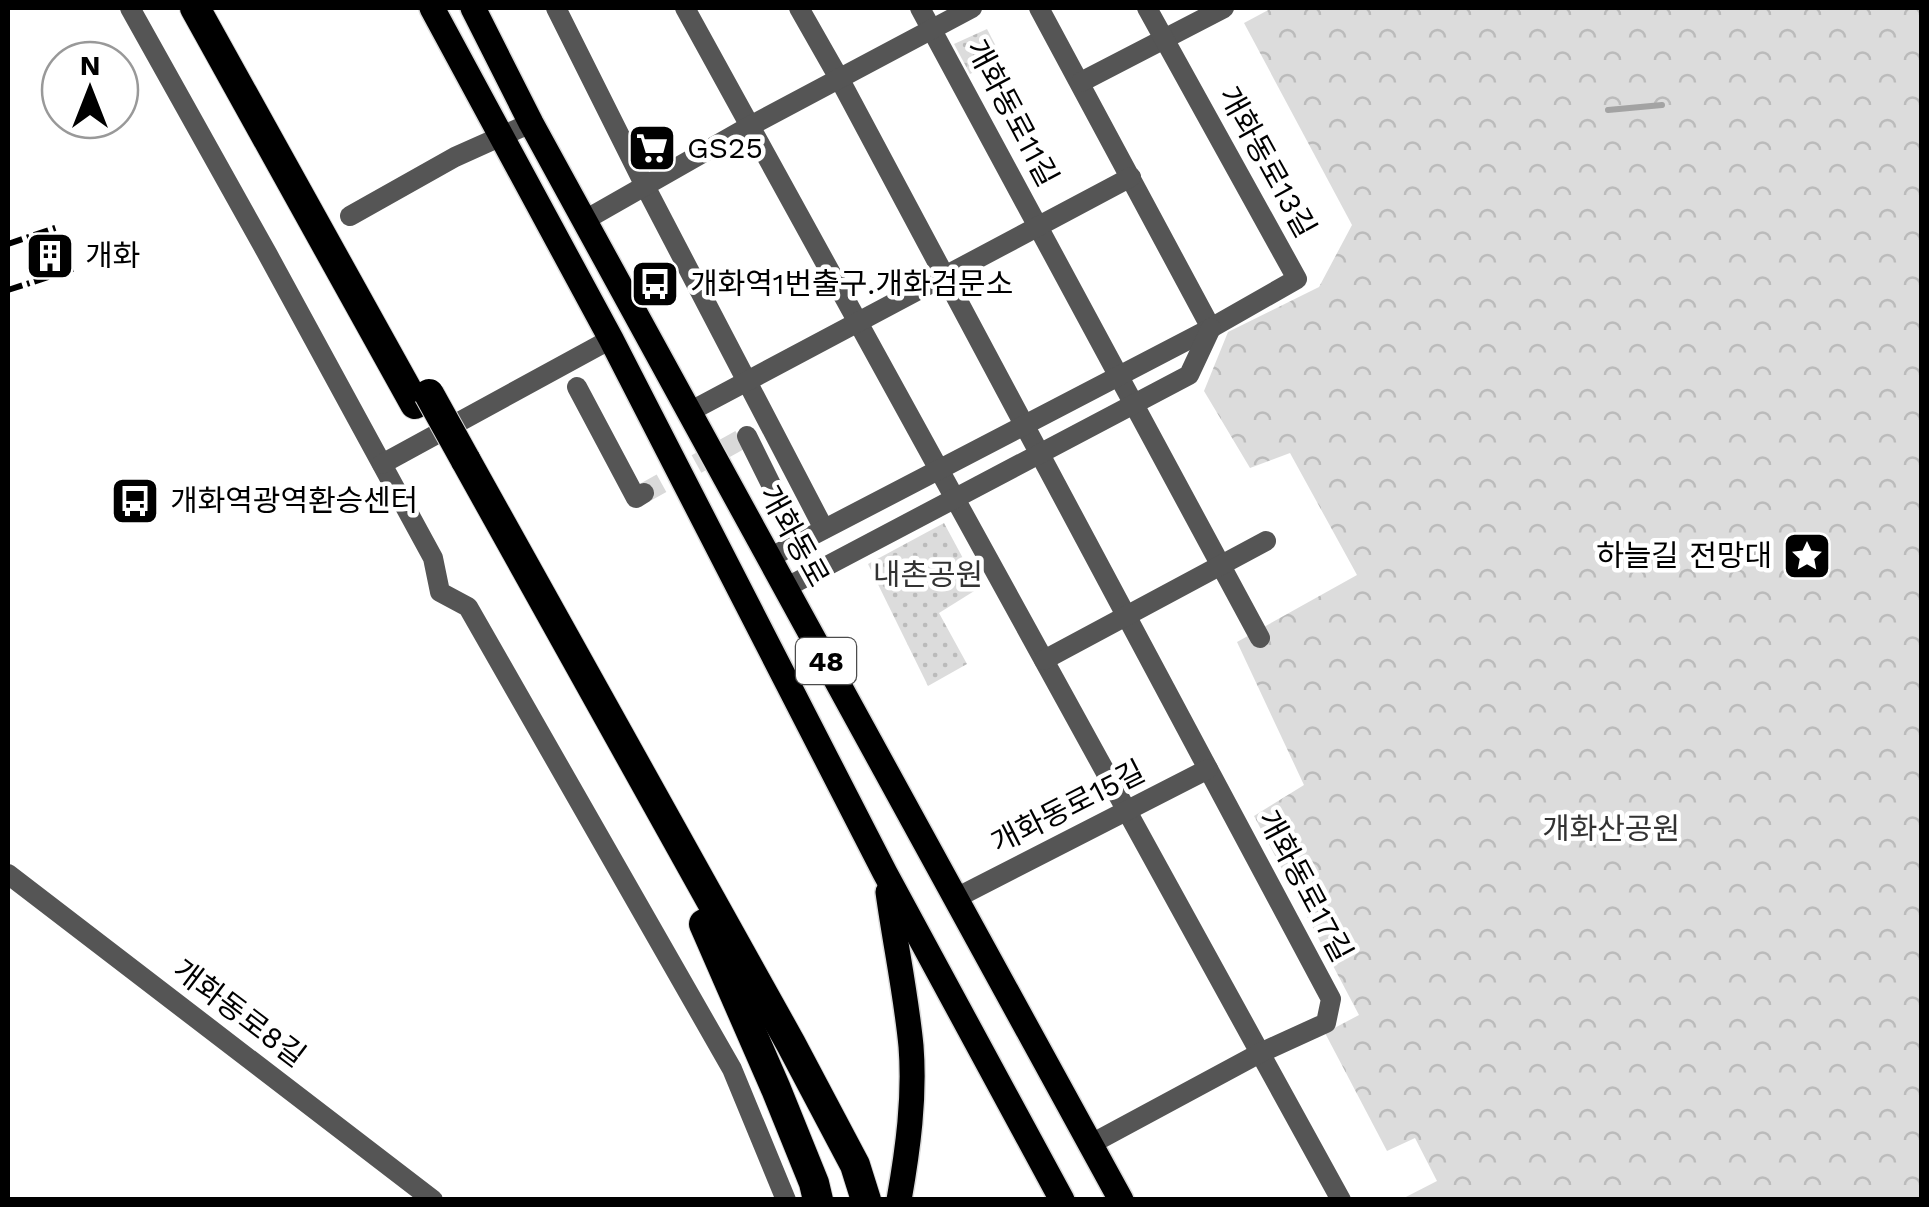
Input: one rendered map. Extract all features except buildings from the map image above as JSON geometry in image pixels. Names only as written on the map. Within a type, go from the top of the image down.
[{"type":"highway","points":[[195,8],[290,161]]},
{"type":"highway","points":[[214,8],[290,161],[359,286],[791,1044],[855,1165],[866,1200]]},
{"type":"highway","points":[[458,463],[836,1168],[848,1200]]},
{"type":"highway","points":[[701,916],[776,1089],[818,1200]]},
{"type":"main road","name":"48","points":[[432,8],[611,339],[885,873],[1062,1200]]},
{"type":"main road","points":[[453,8],[468,26],[474,25],[475,12]]},
{"type":"main road","name":"개화동로","points":[[475,12],[689,412],[1121,1200]]},
{"type":"main road","points":[[885,873],[911,1047],[912,1101],[899,1200]]},
{"type":"street","points":[[130,8],[433,558],[440,592],[468,607],[732,1069],[786,1200]]},
{"type":"street","points":[[556,8],[824,528]]},
{"type":"street","points":[[684,8],[1341,1200]]},
{"type":"street","points":[[799,8],[1208,769]]},
{"type":"street","name":"개화동로11길","points":[[920,8],[1039,226]]},
{"type":"street","points":[[585,220],[750,126],[972,8]]},
{"type":"street","points":[[785,588],[1190,375],[1211,328],[1039,8]]},
{"type":"street","points":[[1147,8],[1165,40]]},
{"type":"street","points":[[1081,82],[1224,8]]},
{"type":"street","name":"개화동로13길","points":[[769,558],[1211,328],[1297,279],[1165,40]]},
{"type":"street","points":[[350,216],[455,158],[532,123]]},
{"type":"street","name":"개화동로11길","points":[[689,412],[1131,177]]},
{"type":"street","points":[[1039,226],[1260,638]]},
{"type":"street","points":[[382,464],[611,339]]},
{"type":"street","points":[[577,387],[636,498],[644,493]]},
{"type":"street","points":[[748,436],[800,541]]},
{"type":"street","points":[[1044,660],[1266,541]]},
{"type":"street","name":"개화동로15길","points":[[956,898],[1208,769]]},
{"type":"street","name":"개화동로17길","points":[[1090,1144],[1260,1053],[1326,1023],[1331,998],[1208,769]]},
{"type":"street","name":"개화동로8길","points":[[8,874],[433,1200]]},
{"type":"green space","name":"개화산공원","points":[[1272,8],[1921,8],[1921,1199],[1402,1199],[1437,1181],[1415,1138],[1387,1151],[1325,1033],[1359,1015],[1254,816],[1304,785],[1237,642],[1357,575],[1290,453],[1250,468],[1204,391],[1228,332],[1319,287],[1352,225],[1244,23]]},
{"type":"green space","points":[[987,29],[1002,58],[970,74],[954,44]]},
{"type":"green space","name":"내촌공원","points":[[944,523],[979,588],[939,613],[967,664],[928,686],[868,564]]},
{"type":"waterway","points":[[1608,110],[1662,105]]},
{"type":"tunnel","points":[[644,493],[747,436]]},
{"type":"railway","points":[[8,244],[58,227]]},
{"type":"railway","points":[[8,290],[73,269]]},
{"type":"place","name":"GS25","points":[[652,148]]},
{"type":"place","name":"개화","points":[[50,256]]},
{"type":"place","name":"개화역1번출구.개화검문소","points":[[655,284]]},
{"type":"place","name":"개화역광역환승센터","points":[[135,501]]},
{"type":"place","name":"하늘길 전망대","points":[[1807,556]]}]
